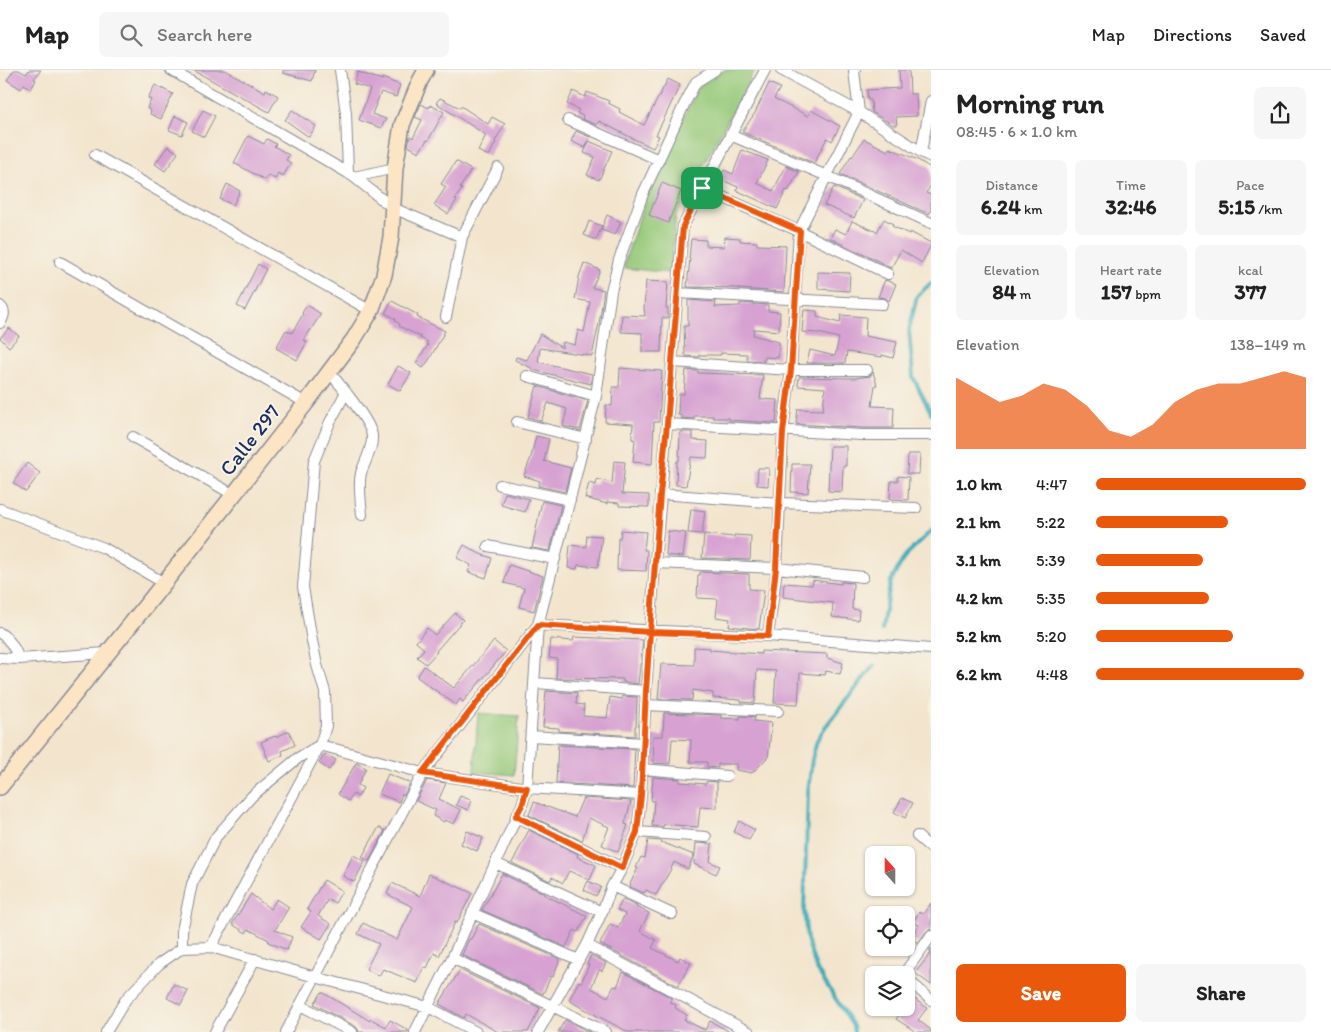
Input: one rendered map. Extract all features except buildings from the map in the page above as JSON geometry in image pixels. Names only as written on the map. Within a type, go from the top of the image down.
[{"type":"street","points":[[171,70],[351,175],[393,208],[462,237]]},
{"type":"street","points":[[340,70],[351,175]]},
{"type":"street","name":"Calle 297","points":[[0,787],[306,403],[354,339],[371,311],[384,275],[391,237],[395,168],[402,125],[426,70]]},
{"type":"street","points":[[415,1032],[452,958],[522,805],[527,788],[538,625],[596,396],[613,283],[622,252],[643,194],[684,105],[696,82],[715,70]]},
{"type":"street","points":[[538,1032],[579,960],[637,832],[660,494],[683,226],[765,70]]},
{"type":"street","points":[[781,70],[859,112],[931,157]]},
{"type":"street","points":[[768,636],[776,568],[783,432],[791,370],[794,299],[800,231],[859,112],[855,70]]},
{"type":"street","points":[[921,152],[931,101]]},
{"type":"street","points":[[568,120],[659,160]]},
{"type":"street","points":[[730,136],[827,176],[931,224]]},
{"type":"street","points":[[96,155],[371,311]]},
{"type":"street","points":[[351,175],[395,168]]},
{"type":"street","points":[[446,317],[462,237],[498,168]]},
{"type":"street","points":[[702,188],[800,231],[888,274]]},
{"type":"street","points":[[60,262],[306,403]]},
{"type":"street","points":[[678,292],[882,304]]},
{"type":"street","points":[[0,306],[4,312],[4,318],[0,323]]},
{"type":"street","points":[[672,362],[791,370],[867,370]]},
{"type":"street","points":[[329,372],[370,426],[372,435],[370,449],[361,474],[362,515]]},
{"type":"street","points":[[527,376],[596,396]]},
{"type":"street","points":[[212,947],[320,744],[326,726],[325,692],[310,633],[303,587],[314,461],[330,422],[346,392]]},
{"type":"street","points":[[517,422],[586,439]]},
{"type":"street","points":[[667,424],[783,432],[931,435]]},
{"type":"street","points":[[134,437],[234,495]]},
{"type":"street","points":[[500,485],[570,500]]},
{"type":"street","points":[[660,494],[780,503],[916,508]]},
{"type":"street","points":[[0,509],[104,548],[164,583]]},
{"type":"street","points":[[488,546],[555,559]]},
{"type":"street","points":[[655,563],[776,568],[863,577]]},
{"type":"street","points":[[538,625],[650,632],[768,636],[931,650]]},
{"type":"street","points":[[286,1032],[422,773],[538,625]]},
{"type":"street","points":[[0,632],[7,637],[19,658]]},
{"type":"street","points":[[0,658],[106,653]]},
{"type":"street","points":[[535,683],[646,691]]},
{"type":"street","points":[[645,705],[778,711]]},
{"type":"street","points":[[531,736],[644,743]]},
{"type":"street","points":[[182,948],[182,931],[192,884],[216,837],[252,796],[298,758],[320,744],[422,773],[527,788],[641,795]]},
{"type":"street","points":[[642,769],[727,776]]},
{"type":"street","points":[[516,816],[622,868]]},
{"type":"street","points":[[637,832],[706,837]]},
{"type":"street","points":[[917,836],[931,848]]},
{"type":"street","points":[[495,863],[602,912]]},
{"type":"street","points":[[612,886],[672,914]]},
{"type":"street","points":[[472,912],[579,960]]},
{"type":"street","points":[[910,966],[931,936]]},
{"type":"street","points":[[586,945],[749,1032]]},
{"type":"street","points":[[106,1032],[126,999],[159,964],[182,948],[212,947],[314,977],[428,1006],[476,1032]]},
{"type":"street","points":[[452,958],[606,1032]]},
{"type":"street","points":[[215,1032],[255,959]]},
{"type":"street","points":[[915,986],[931,1000]]},
{"type":"street","points":[[300,1005],[352,1032]]},
{"type":"green space","points":[[725,70],[755,70],[676,215],[670,273],[624,268],[646,199],[699,86]]},
{"type":"green space","points":[[478,713],[519,716],[514,775],[474,772]]},
{"type":"waterway","points":[[931,283],[917,296],[909,330],[913,377],[931,413]]},
{"type":"waterway","points":[[882,630],[891,581],[905,556],[931,531]]},
{"type":"waterway","points":[[854,1032],[853,1026],[816,968],[807,939],[804,910],[808,792],[812,759],[817,740],[874,665]]},
{"type":"route","points":[[702,188],[683,226],[650,632],[538,625],[422,773],[527,788],[522,805],[516,816],[622,868],[637,832],[641,795],[650,632],[768,636],[776,568],[783,432],[791,370],[794,299],[800,231],[702,188]]}]
